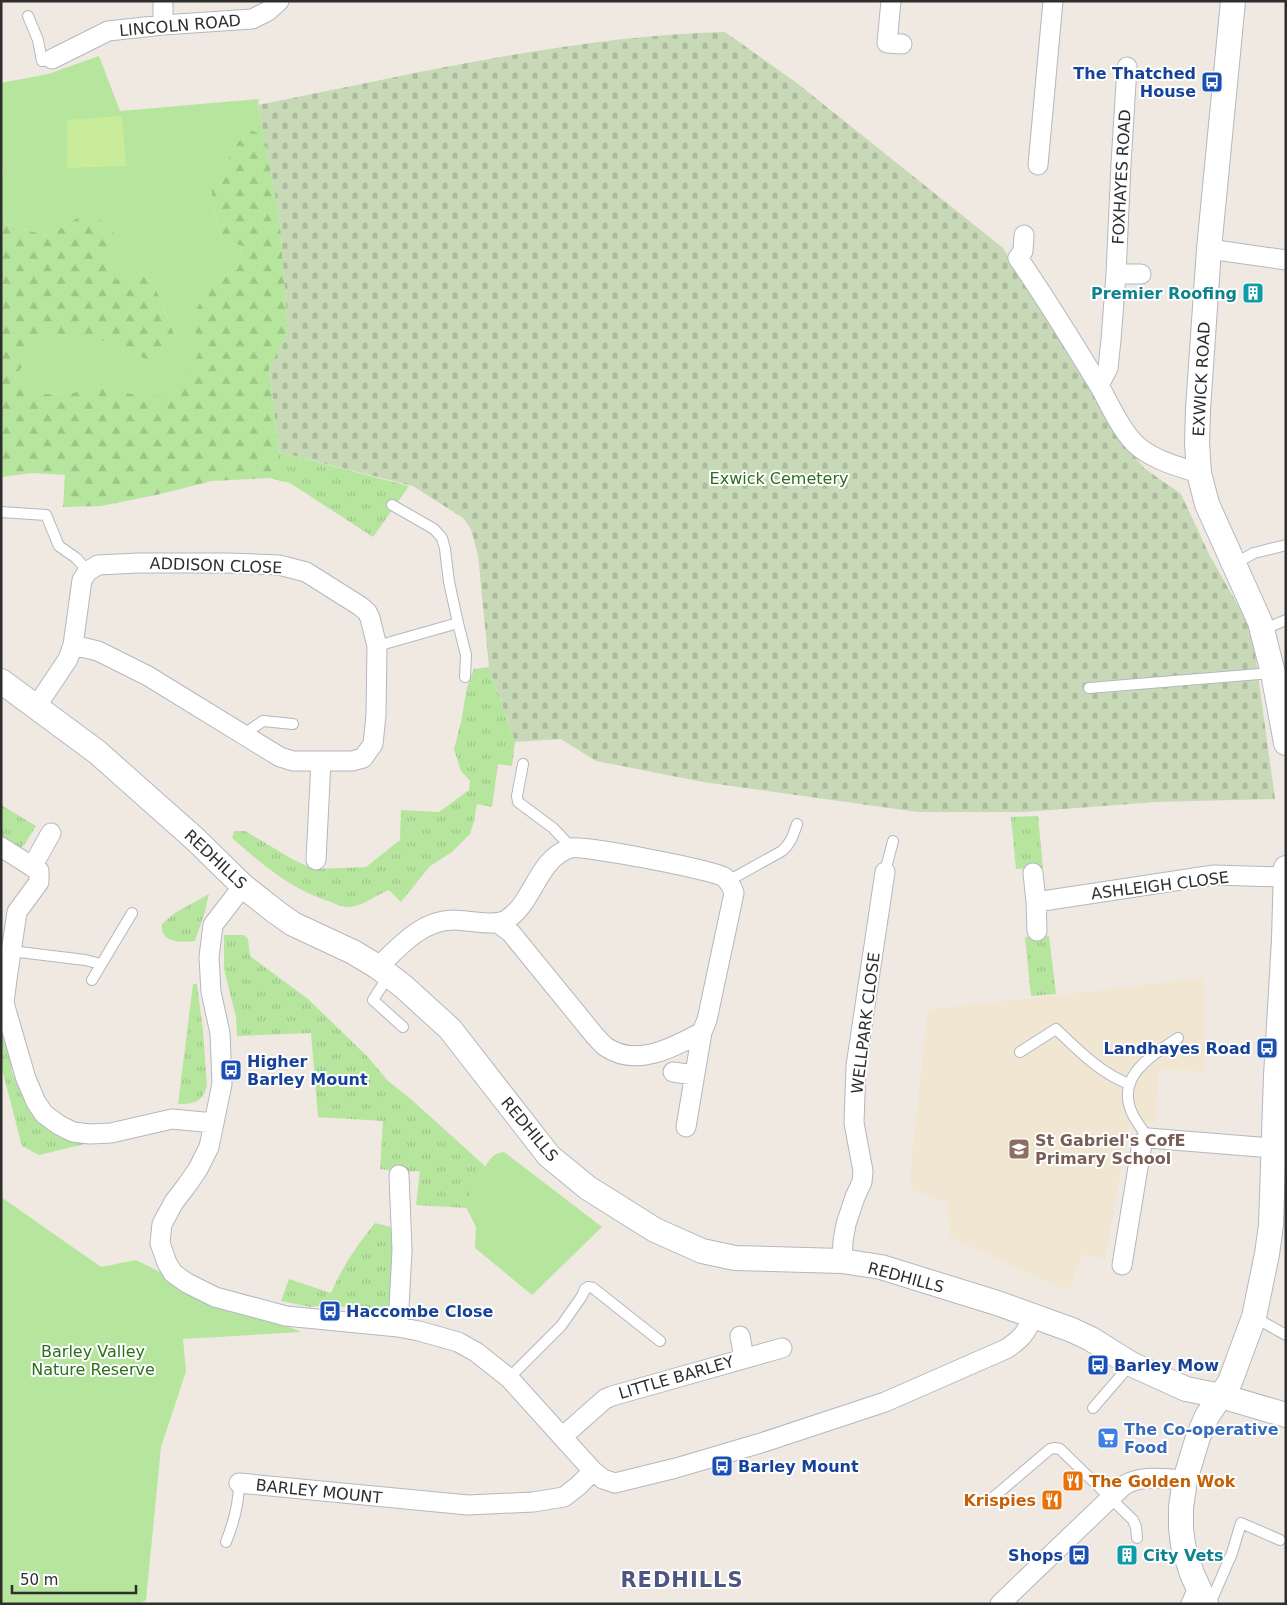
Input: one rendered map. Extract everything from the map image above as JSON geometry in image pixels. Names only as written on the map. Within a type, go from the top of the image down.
[{"type":"street","points":[[163,1],[163,25]]},
{"type":"street","name":"LINCOLN ROAD","points":[[52,59],[108,31],[252,19],[268,11],[279,1]]},
{"type":"street","points":[[889,43],[891,1]]},
{"type":"street","points":[[1038,164],[1053,1]]},
{"type":"street","name":"EXWICK ROAD","points":[[1233,1],[1209,249],[1198,409],[1197,443],[1199,473],[1207,504],[1260,622],[1273,673],[1286,743]]},
{"type":"street","name":"FOXHAYES ROAD","points":[[1099,385],[1108,368],[1116,274],[1122,76]]},
{"type":"street","points":[[1024,235],[1022,251],[1018,258],[1099,385],[1126,432],[1138,447],[1166,462],[1199,473]]},
{"type":"street","points":[[1209,249],[1286,260]]},
{"type":"street","points":[[1116,274],[1141,274]]},
{"type":"street","name":"ADDISON CLOSE","points":[[73,645],[98,651],[148,676],[280,757],[293,762],[358,760],[368,753],[373,744],[376,715],[377,646],[370,618],[360,606],[306,572],[279,565],[240,563],[138,563],[98,565],[88,570]]},
{"type":"street","points":[[36,706],[68,659],[73,645],[82,580],[88,570]]},
{"type":"street","name":"REDHILLS","points":[[1,682],[97,752],[195,839],[243,886],[294,924],[353,952],[404,987],[450,1029],[550,1156],[588,1188],[655,1230],[702,1251],[735,1258],[842,1261],[881,1268],[1033,1315],[1078,1333],[1131,1364],[1186,1389],[1221,1396],[1286,1415]]},
{"type":"street","points":[[316,860],[321,762]]},
{"type":"street","points":[[32,867],[51,834]]},
{"type":"street","points":[[1,847],[39,871],[38,882],[17,912],[3,1003],[26,1079],[36,1102],[44,1114],[59,1126],[72,1132],[90,1134],[110,1133],[172,1119],[214,1123]]},
{"type":"street","points":[[383,971],[407,940],[425,927],[451,920],[498,923],[509,918],[521,906],[545,868],[554,858],[572,848],[596,849],[699,870],[723,877],[728,881],[734,893],[707,1020],[702,1032],[686,1127]]},
{"type":"street","points":[[1196,1597],[1181,1535],[1180,1507],[1185,1480],[1204,1423],[1230,1382],[1254,1317],[1271,1225],[1273,1148],[1285,940],[1286,868]]},
{"type":"street","name":"WELLPARK CLOSE","points":[[842,1261],[846,1224],[862,1182],[863,1170],[854,1123],[856,1066],[885,872]]},
{"type":"street","points":[[1033,873],[1037,931]]},
{"type":"street","name":"ASHLEIGH CLOSE","points":[[1036,902],[1214,875],[1285,877]]},
{"type":"street","points":[[243,886],[213,926],[209,957],[212,992],[220,1033],[222,1084],[209,1147],[198,1169],[174,1202],[162,1224],[161,1250],[174,1273],[187,1283],[215,1297],[286,1316],[398,1327],[458,1342],[476,1352],[509,1378],[593,1470],[603,1479],[615,1483],[636,1479],[764,1442],[885,1402],[1006,1349],[1023,1336],[1028,1329],[1033,1315]]},
{"type":"street","points":[[498,923],[511,933],[606,1047],[626,1055],[650,1055],[668,1050],[702,1032]]},
{"type":"street","points":[[672,1072],[694,1076]]},
{"type":"street","points":[[1122,1265],[1142,1143],[1148,1138],[1273,1148]]},
{"type":"street","points":[[398,1327],[402,1250],[399,1175]]},
{"type":"street","name":"LITTLE BARLEY","points":[[740,1336],[744,1358]]},
{"type":"street","name":"LITTLE BARLEY","points":[[562,1437],[605,1399],[612,1396],[782,1348]]},
{"type":"street","name":"BARLEY MOUNT","points":[[239,1483],[468,1505],[533,1502],[564,1497],[593,1470]]},
{"type":"street","points":[[1000,1604],[1123,1486],[1138,1479],[1185,1480]]},
{"type":"lane","points":[[28,16],[38,40],[42,61],[52,59]]},
{"type":"lane","points":[[392,505],[434,529],[442,538],[449,582],[466,655],[465,677]]},
{"type":"lane","points":[[1,512],[46,515],[59,546],[76,558],[88,570]]},
{"type":"lane","points":[[1234,564],[1254,553],[1286,545]]},
{"type":"lane","points":[[1262,630],[1286,620]]},
{"type":"lane","points":[[377,646],[458,623]]},
{"type":"lane","points":[[1089,688],[1273,673]]},
{"type":"lane","points":[[244,734],[263,720],[293,724]]},
{"type":"lane","points":[[523,764],[517,796],[518,802],[553,828],[572,848]]},
{"type":"lane","points":[[728,881],[782,851],[793,839],[797,824]]},
{"type":"lane","points":[[885,872],[893,841]]},
{"type":"lane","points":[[92,980],[132,913]]},
{"type":"lane","points":[[11,951],[85,960],[101,964]]},
{"type":"lane","points":[[383,971],[374,1000],[403,1027]]},
{"type":"lane","points":[[1020,1052],[1056,1029],[1098,1068],[1129,1084]]},
{"type":"lane","points":[[1148,1138],[1132,1113],[1129,1103],[1129,1084],[1137,1070],[1155,1053],[1178,1038]]},
{"type":"lane","points":[[509,1378],[561,1326],[588,1287],[593,1288],[660,1341]]},
{"type":"lane","points":[[1254,1317],[1286,1336]]},
{"type":"lane","points":[[1093,1408],[1131,1364]]},
{"type":"lane","points":[[989,1501],[1050,1449],[1060,1449],[1133,1520],[1137,1538]]},
{"type":"lane","points":[[226,1542],[234,1523],[239,1500],[239,1483]]},
{"type":"lane","points":[[1210,1604],[1232,1553],[1241,1523],[1280,1540]]},
{"type":"shaded area","name":"St Gabriel's CofE Primary School","points":[[1204,978],[1205,1071],[1158,1070],[1156,1122],[1129,1126],[1105,1260],[1083,1254],[1068,1291],[950,1237],[948,1203],[912,1190],[910,1173],[928,1010]]},
{"type":"green space","name":"Exwick Cemetery","points":[[725,32],[798,84],[1003,248],[1089,385],[1116,433],[1144,468],[1181,494],[1209,554],[1249,625],[1255,653],[1275,799],[1156,802],[1024,812],[918,812],[703,782],[596,761],[561,739],[515,742],[489,667],[478,555],[471,529],[463,518],[413,486],[279,452],[269,368],[288,333],[280,221],[258,105],[549,49],[666,35]]},
{"type":"green space","points":[[99,56],[120,111],[259,99],[258,105],[264,136],[252,130],[238,142],[229,154],[229,171],[222,182],[211,190],[223,241],[242,246],[238,268],[210,286],[190,319],[202,347],[175,396],[142,396],[101,387],[71,393],[43,394],[14,379],[26,361],[37,336],[95,338],[148,360],[162,360],[173,348],[173,331],[153,282],[138,273],[117,280],[108,261],[108,253],[114,233],[91,212],[78,217],[48,236],[1,221],[1,177],[3,176],[1,83],[48,74]]},
{"type":"green space","points":[[122,116],[126,166],[67,168],[67,120]]},
{"type":"green space","points":[[252,130],[264,136],[280,221],[288,333],[269,368],[279,452],[269,478],[212,481],[101,506],[63,507],[65,475],[32,473],[1,477],[1,221],[48,236],[91,211],[114,233],[112,241],[138,273],[153,282],[173,331],[173,348],[162,360],[148,360],[95,338],[37,337],[26,361],[14,379],[43,394],[71,393],[101,387],[142,396],[175,396],[190,319],[210,286],[238,268],[242,246],[223,241],[211,190],[222,182],[229,171],[229,154],[238,142]]},
{"type":"green space","points":[[279,452],[409,486],[373,537],[290,483],[269,478]]},
{"type":"green space","points":[[489,667],[515,742],[512,766],[498,764],[492,807],[477,804],[470,834],[452,852],[430,866],[401,902],[389,890],[364,903],[347,907],[314,896],[277,875],[232,838],[234,831],[245,831],[292,859],[313,869],[366,867],[400,840],[401,810],[439,812],[469,790],[470,781],[461,771],[454,749],[467,687],[474,669]]},
{"type":"green space","points":[[1,805],[36,826],[21,848],[13,848],[1,842]]},
{"type":"green space","points":[[1038,816],[1043,868],[1016,869],[1011,817]]},
{"type":"green space","points":[[209,894],[195,941],[178,942],[164,935],[162,924],[175,913]]},
{"type":"green space","points":[[224,935],[244,935],[248,939],[250,956],[308,999],[367,1056],[388,1081],[486,1167],[465,1205],[467,1208],[416,1205],[420,1171],[402,1172],[380,1169],[383,1121],[318,1117],[311,1033],[237,1036],[236,1017],[224,969]]},
{"type":"green space","points":[[1049,936],[1056,994],[1031,996],[1025,937]]},
{"type":"green space","points":[[193,984],[197,984],[207,1085],[203,1095],[197,1101],[178,1104]]},
{"type":"green space","points":[[1,1017],[12,1048],[12,1072],[28,1107],[36,1119],[60,1138],[73,1142],[89,1143],[39,1155],[22,1146],[1,1065]]},
{"type":"green space","points":[[504,1152],[602,1227],[532,1295],[475,1248],[476,1227],[465,1205],[487,1163],[496,1154]]},
{"type":"green space","name":"Barley Valley Nature Reserve","points":[[1,1197],[101,1267],[136,1260],[164,1274],[301,1332],[183,1339],[186,1371],[161,1447],[146,1600],[139,1604],[1,1604]]},
{"type":"green space","points":[[375,1223],[391,1227],[395,1234],[390,1305],[384,1310],[326,1305],[311,1307],[281,1301],[289,1279],[331,1293],[350,1256]]},
{"type":"place","name":"The Thatched House","points":[[1212,82]]},
{"type":"place","name":"Premier Roofing","points":[[1253,293]]},
{"type":"place","name":"Landhayes Road","points":[[1267,1048]]},
{"type":"place","name":"Higher Barley Mount","points":[[231,1070]]},
{"type":"place","name":"St Gabriel's CofE Primary School","points":[[1019,1149]]},
{"type":"place","name":"Haccombe Close","points":[[330,1311]]},
{"type":"place","name":"Barley Mow","points":[[1098,1365]]},
{"type":"place","name":"The Co-operative Food","points":[[1108,1438]]},
{"type":"place","name":"Barley Mount","points":[[722,1466]]},
{"type":"place","name":"The Golden Wok","points":[[1073,1481]]},
{"type":"place","name":"Krispies","points":[[1052,1500]]},
{"type":"place","name":"Shops","points":[[1079,1555]]},
{"type":"place","name":"City Vets","points":[[1127,1555]]},
{"type":"district","name":"REDHILLS","points":[[682,1580]]}]
